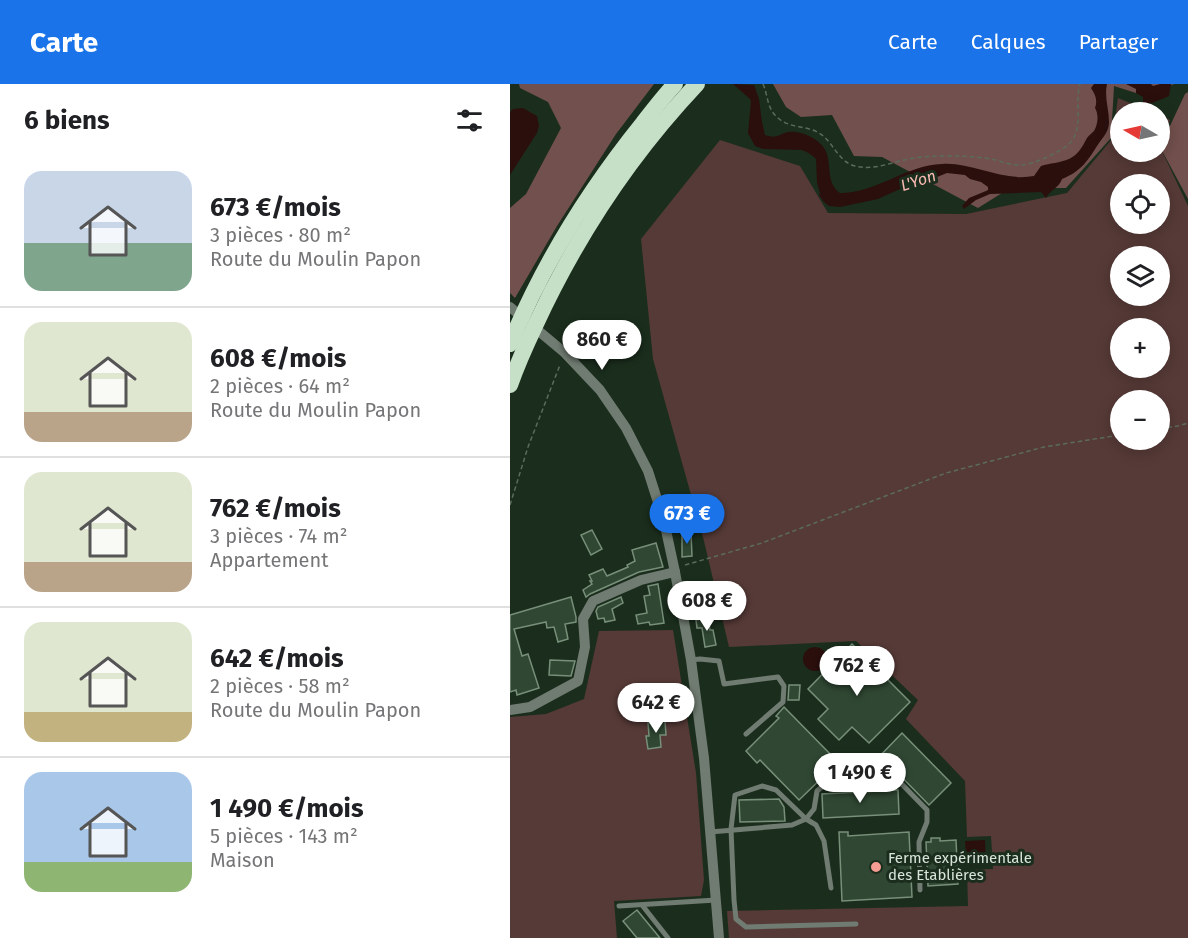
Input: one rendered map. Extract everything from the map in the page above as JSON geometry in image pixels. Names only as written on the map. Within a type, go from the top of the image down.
[{"type":"highway","points":[[510,385],[517,341],[530,299],[561,242],[623,147],[675,84]]},
{"type":"highway","points":[[517,341],[541,314],[574,249],[620,177],[662,123],[697,84]]},
{"type":"street","points":[[510,307],[565,353],[600,390],[626,428],[648,471],[664,521],[691,660],[704,758],[718,938]]},
{"type":"street","points":[[510,710],[530,707],[578,681],[585,648],[583,619],[593,601],[641,580],[675,572]]},
{"type":"lane","points":[[691,660],[718,661],[724,684],[778,677],[783,686],[783,702],[746,735]]},
{"type":"lane","points":[[710,832],[792,825],[806,819],[814,808],[817,791],[829,781],[870,766],[890,772],[927,810],[927,822],[919,842],[920,890]]},
{"type":"lane","points":[[831,888],[824,841],[816,825],[806,819],[776,790],[762,786],[735,795],[731,829],[736,919],[746,927],[856,924]]},
{"type":"lane","points":[[619,906],[716,900]]},
{"type":"lane","points":[[642,905],[668,938]]},
{"type":"path","points":[[763,84],[776,117],[788,125],[818,132],[847,162],[861,168],[940,156],[977,156],[1019,165],[1030,164],[1064,148],[1076,134],[1080,84]]},
{"type":"path","points":[[510,505],[528,447],[565,353]]},
{"type":"path","points":[[1170,427],[1188,423]]},
{"type":"path","points":[[675,572],[683,566],[762,543],[946,473],[1044,447],[1110,437]]},
{"type":"shaded area","points":[[519,84],[654,84],[616,134],[557,226],[515,298],[510,293],[510,208],[526,194],[561,128],[548,102],[520,88]]},
{"type":"shaded area","points":[[773,84],[1175,84],[1136,93],[1114,86],[1113,102],[1110,102],[1110,139],[1066,188],[1010,188],[978,208],[882,157],[854,156],[832,115],[801,117],[786,107]]},
{"type":"shaded area","points":[[1188,92],[1188,199],[1168,162],[1170,162],[1170,126]]},
{"type":"shaded area","points":[[720,140],[800,166],[828,213],[966,214],[1067,193],[1110,141],[1110,162],[1167,162],[1188,206],[1188,938],[729,938],[727,911],[968,906],[967,870],[993,869],[991,836],[967,837],[965,781],[906,719],[918,700],[856,641],[729,647],[704,541],[653,359],[641,239]]},
{"type":"shaded area","points":[[673,630],[696,773],[704,880],[701,896],[614,901],[617,938],[510,938],[510,717],[546,714],[584,699],[599,631]]},
{"type":"water","name":"L'Yon","points":[[733,84],[754,85],[759,99],[765,135],[775,137],[794,132],[811,137],[821,144],[827,154],[831,180],[840,193],[866,189],[916,169],[942,164],[954,164],[1010,176],[1034,176],[1041,166],[1066,160],[1075,155],[1094,131],[1098,120],[1095,108],[1096,97],[1091,88],[1094,84],[1107,84],[1109,125],[1084,164],[1062,179],[1046,198],[1041,192],[990,194],[964,209],[962,206],[969,198],[988,190],[988,187],[965,175],[947,173],[911,184],[878,199],[840,207],[829,206],[819,195],[816,159],[813,156],[802,150],[763,149],[755,146],[748,133],[751,101]]},
{"type":"water","points":[[1126,84],[1151,84],[1153,86],[1171,84],[1169,96],[1154,102],[1143,102],[1143,97],[1136,93],[1136,89]]},
{"type":"water","points":[[523,108],[537,116],[539,126],[537,133],[510,175],[510,112],[513,109]]},
{"type":"water","points":[[815,647],[824,650],[827,659],[824,668],[815,671],[806,668],[803,659],[806,650]]},
{"type":"water","points":[[985,840],[986,865],[967,866],[965,841]]},
{"type":"building","points":[[592,530],[602,549],[591,555],[581,535]]},
{"type":"building","points":[[682,533],[691,533],[692,556],[682,557]]},
{"type":"building","points":[[656,543],[663,567],[639,572],[586,597],[583,590],[592,584],[589,575],[603,569],[607,576],[628,567],[627,565],[635,561],[632,550]]},
{"type":"building","points":[[658,584],[664,623],[638,624],[636,615],[647,613],[644,596],[650,595],[648,586]]},
{"type":"building","points":[[571,597],[576,622],[565,624],[568,639],[558,642],[554,627],[547,628],[546,622],[514,629],[522,656],[528,654],[539,688],[517,695],[516,690],[510,692],[510,615]]},
{"type":"building","points":[[621,597],[623,603],[612,609],[615,620],[605,622],[604,618],[598,619],[596,611],[598,607]]},
{"type":"building","points":[[708,617],[716,645],[705,647],[702,628],[697,628],[696,620]]},
{"type":"building","points":[[852,644],[910,702],[869,743],[852,727],[839,740],[818,719],[828,709],[808,689]]},
{"type":"building","points":[[550,660],[575,661],[571,676],[549,675]]},
{"type":"building","points":[[789,685],[800,685],[799,700],[788,700]]},
{"type":"building","points":[[784,707],[837,761],[799,800],[760,760],[757,763],[746,751],[779,718],[776,716]]},
{"type":"building","points":[[665,721],[666,735],[660,735],[661,747],[648,749],[646,736],[649,736],[648,723]]},
{"type":"building","points":[[902,733],[951,783],[929,805],[886,761],[882,764],[877,759]]},
{"type":"building","points":[[898,790],[899,814],[823,818],[822,794]]},
{"type":"building","points":[[779,799],[784,807],[785,821],[740,822],[739,800]]},
{"type":"building","name":"Ferme expérimentale des Etablières","points":[[839,832],[848,832],[848,836],[909,832],[912,897],[842,901]]},
{"type":"building","points":[[931,838],[940,838],[940,841],[956,840],[958,884],[928,886],[926,842],[931,842]]},
{"type":"building","points":[[637,910],[660,938],[637,938],[623,921]]},
{"type":"place","name":"Ferme expérimentale des Etablières","points":[[876,867]]}]
